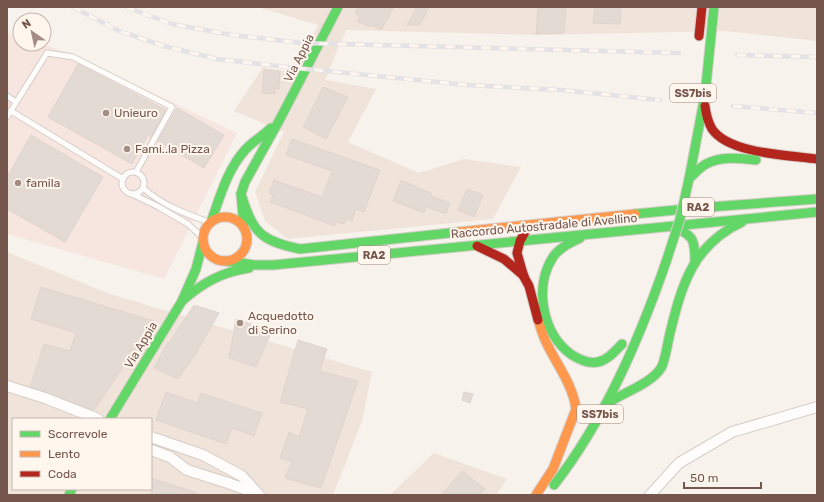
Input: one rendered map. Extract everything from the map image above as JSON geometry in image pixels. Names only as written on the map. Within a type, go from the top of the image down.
[{"type":"main road","name":"Via Appia","points":[[190,282],[209,268],[239,256],[244,250],[247,238],[241,194],[245,182],[280,119],[338,7]]},
{"type":"main road","points":[[698,44],[702,7]]},
{"type":"main road","name":"SS7bis","points":[[546,495],[562,476],[605,405],[651,306],[680,219],[690,179],[705,95],[714,7]]},
{"type":"main road","points":[[705,95],[706,117],[713,131],[724,142],[744,150],[817,159]]},
{"type":"main road","name":"Via Appia","points":[[111,418],[182,301],[198,263],[206,227],[211,222],[230,171],[237,159],[246,149],[271,129],[280,119]]},
{"type":"main road","points":[[690,179],[705,165],[719,159],[735,158],[817,168]]},
{"type":"main road","points":[[241,194],[247,214],[255,230],[270,242],[280,246],[300,249]]},
{"type":"main road","name":"Raccordo Autostradale di Avellino","points":[[300,249],[639,213],[815,198]]},
{"type":"main road","points":[[664,234],[673,199]]},
{"type":"main road","name":"Raccordo Autostradale di Avellino","points":[[255,265],[817,212]]},
{"type":"main road","points":[[553,469],[575,413],[575,402],[564,376],[546,343],[538,320],[529,286],[524,277],[517,253],[520,241],[523,235],[529,230],[619,220],[639,213]]},
{"type":"main road","points":[[211,222],[218,218],[233,218],[239,222],[245,230],[274,251],[294,252],[300,249]]},
{"type":"main road","points":[[605,405],[647,382],[661,368],[679,298],[695,261],[716,237],[727,229],[754,218]]},
{"type":"main road","points":[[672,226],[682,231],[694,242],[695,261]]},
{"type":"main road","points":[[588,234],[565,245],[554,256],[549,264],[546,272],[544,292],[546,317],[551,332],[561,346],[581,361],[592,363],[599,362],[606,358],[623,340],[612,365]]},
{"type":"main road","points":[[203,240],[208,253],[213,257],[225,261],[255,265]]},
{"type":"main road","points":[[474,245],[503,258],[524,277]]},
{"type":"main road","points":[[182,301],[194,290],[211,279],[234,270],[246,269],[255,265]]},
{"type":"main road","points":[[627,360],[630,369],[636,374],[645,374],[651,371],[664,356]]},
{"type":"main road","name":"SS7bis","points":[[536,495],[579,427]]},
{"type":"street","points":[[7,386],[45,398],[95,418]]},
{"type":"street","points":[[650,495],[679,463],[732,432],[817,407]]},
{"type":"street","points":[[152,437],[203,456],[242,476],[259,495]]},
{"type":"street","points":[[171,458],[174,445]]},
{"type":"street","points":[[152,450],[171,458],[187,470],[259,495]]},
{"type":"lane","points":[[7,117],[47,53],[73,57],[172,107],[136,172],[127,174],[123,178],[122,186],[126,192],[157,206],[188,224],[203,240]]},
{"type":"lane","points":[[7,96],[16,102]]},
{"type":"lane","points":[[11,111],[123,178]]},
{"type":"lane","points":[[132,194],[139,193],[143,188],[143,179],[136,172]]},
{"type":"lane","points":[[143,188],[179,212],[211,222]]},
{"type":"shaded area","points":[[258,7],[817,7],[817,41],[725,31],[535,35],[346,30],[325,80],[376,89],[348,142],[419,173],[464,159],[521,167],[493,219],[288,239],[265,221],[255,192],[284,132],[234,111],[263,67],[293,73],[318,25]]},
{"type":"shaded area","points":[[7,33],[12,35],[12,52],[52,52],[52,47],[66,52],[237,133],[164,279],[7,234]]},
{"type":"shaded area","points":[[7,252],[110,294],[372,372],[362,421],[333,495],[7,495]]},
{"type":"shaded area","points":[[434,453],[507,479],[496,495],[390,495]]},
{"type":"building","points":[[358,7],[394,7],[381,30],[357,21],[360,17],[355,13]]},
{"type":"building","points":[[417,7],[429,7],[420,25],[407,25]]},
{"type":"building","points":[[538,7],[566,7],[564,33],[536,34]]},
{"type":"building","points":[[595,7],[621,7],[620,24],[593,23]]},
{"type":"building","name":"Unieuro","points":[[78,64],[166,110],[151,137],[148,135],[132,164],[48,117]]},
{"type":"building","points":[[264,70],[280,71],[279,89],[275,88],[275,94],[262,93]]},
{"type":"building","points":[[323,87],[348,97],[326,139],[303,127]]},
{"type":"building","points":[[177,108],[224,135],[204,168],[158,141]]},
{"type":"building","points":[[31,135],[103,177],[65,242],[7,209],[7,177]]},
{"type":"building","points":[[292,139],[380,170],[364,212],[356,209],[352,221],[346,219],[344,224],[336,222],[335,226],[270,202],[273,195],[269,193],[274,180],[322,197],[332,171],[286,155]]},
{"type":"building","points":[[401,180],[432,194],[431,196],[450,203],[446,214],[426,207],[424,213],[393,201]]},
{"type":"building","points":[[467,189],[483,195],[474,217],[458,210]]},
{"type":"building","points":[[41,287],[154,321],[94,410],[30,387],[44,344],[70,351],[76,333],[31,319]]},
{"type":"building","points":[[194,305],[219,313],[197,352],[178,379],[154,368],[168,342],[169,343]]},
{"type":"building","points":[[236,319],[272,331],[256,367],[229,358]]},
{"type":"building","points":[[298,340],[327,349],[320,371],[358,381],[321,488],[285,478],[292,462],[280,458],[289,432],[299,437],[308,409],[280,402]]},
{"type":"building","points":[[166,392],[197,403],[201,393],[262,413],[254,436],[232,428],[226,444],[156,420]]},
{"type":"building","points":[[464,392],[473,394],[470,403],[462,400]]},
{"type":"building","points":[[462,471],[485,489],[480,495],[441,495]]},
{"type":"building","points":[[152,478],[197,493],[197,495],[151,495]]},
{"type":"railway","points":[[73,7],[119,31],[164,46],[217,59],[467,85],[561,90],[660,100]]},
{"type":"railway","points":[[126,7],[172,24],[232,35],[302,43],[679,53]]},
{"type":"railway","points":[[737,55],[817,57]]},
{"type":"railway","points":[[733,106],[817,113]]},
{"type":"traffic: fast","points":[[244,228],[241,194],[245,182],[280,119],[338,7]]},
{"type":"traffic: fast","points":[[689,179],[705,95],[714,7]]},
{"type":"traffic: fast","points":[[211,222],[233,166],[248,147],[271,128]]},
{"type":"traffic: fast","points":[[689,179],[703,166],[712,161],[737,158],[756,160]]},
{"type":"traffic: fast","points":[[666,262],[680,219],[689,179]]},
{"type":"traffic: fast","points":[[241,194],[250,218],[260,233],[276,242],[300,249],[459,232]]},
{"type":"traffic: fast","points":[[635,214],[817,199]]},
{"type":"traffic: fast","points":[[226,261],[255,265],[273,265],[817,212]]},
{"type":"traffic: fast","points":[[605,405],[643,384],[661,368],[679,298],[692,268],[701,254],[712,242],[725,231],[742,222]]},
{"type":"traffic: fast","points":[[671,227],[684,232],[691,238],[694,247],[695,261]]},
{"type":"traffic: fast","points":[[580,238],[558,251],[547,269],[543,283],[543,296],[544,310],[548,323],[554,336],[562,346],[572,355],[585,361],[602,361],[611,355],[622,344]]},
{"type":"traffic: fast","points":[[111,418],[182,301],[196,269],[203,242]]},
{"type":"traffic: fast","points":[[554,485],[572,460],[605,406],[632,349],[656,291],[666,262]]},
{"type":"traffic: fast","points":[[182,301],[197,289],[221,275],[249,268]]},
{"type":"traffic: fast","points":[[69,495],[72,490]]},
{"type":"traffic: slow","points":[[459,232],[635,214]]},
{"type":"traffic: slow","points":[[225,217],[237,221],[243,227],[247,239],[243,251],[237,257],[225,261],[213,257],[207,251],[203,239],[207,227],[213,221],[225,217]]},
{"type":"traffic: slow","points":[[536,495],[553,469],[576,409],[572,392],[546,341],[538,320]]},
{"type":"traffic: jam","points":[[699,36],[702,7]]},
{"type":"traffic: jam","points":[[705,106],[707,118],[712,129],[720,137],[732,144],[760,152],[817,159]]},
{"type":"traffic: jam","points":[[525,232],[520,241],[517,253],[524,277],[529,286],[538,320]]},
{"type":"traffic: jam","points":[[477,246],[504,259],[524,276]]},
{"type":"place","name":"Unieuro","points":[[106,113]]},
{"type":"place","name":"Fami..la Pizza","points":[[127,149]]},
{"type":"place","name":"famila","points":[[18,183]]},
{"type":"place","name":"Acquedotto di Serino","points":[[240,323]]}]
